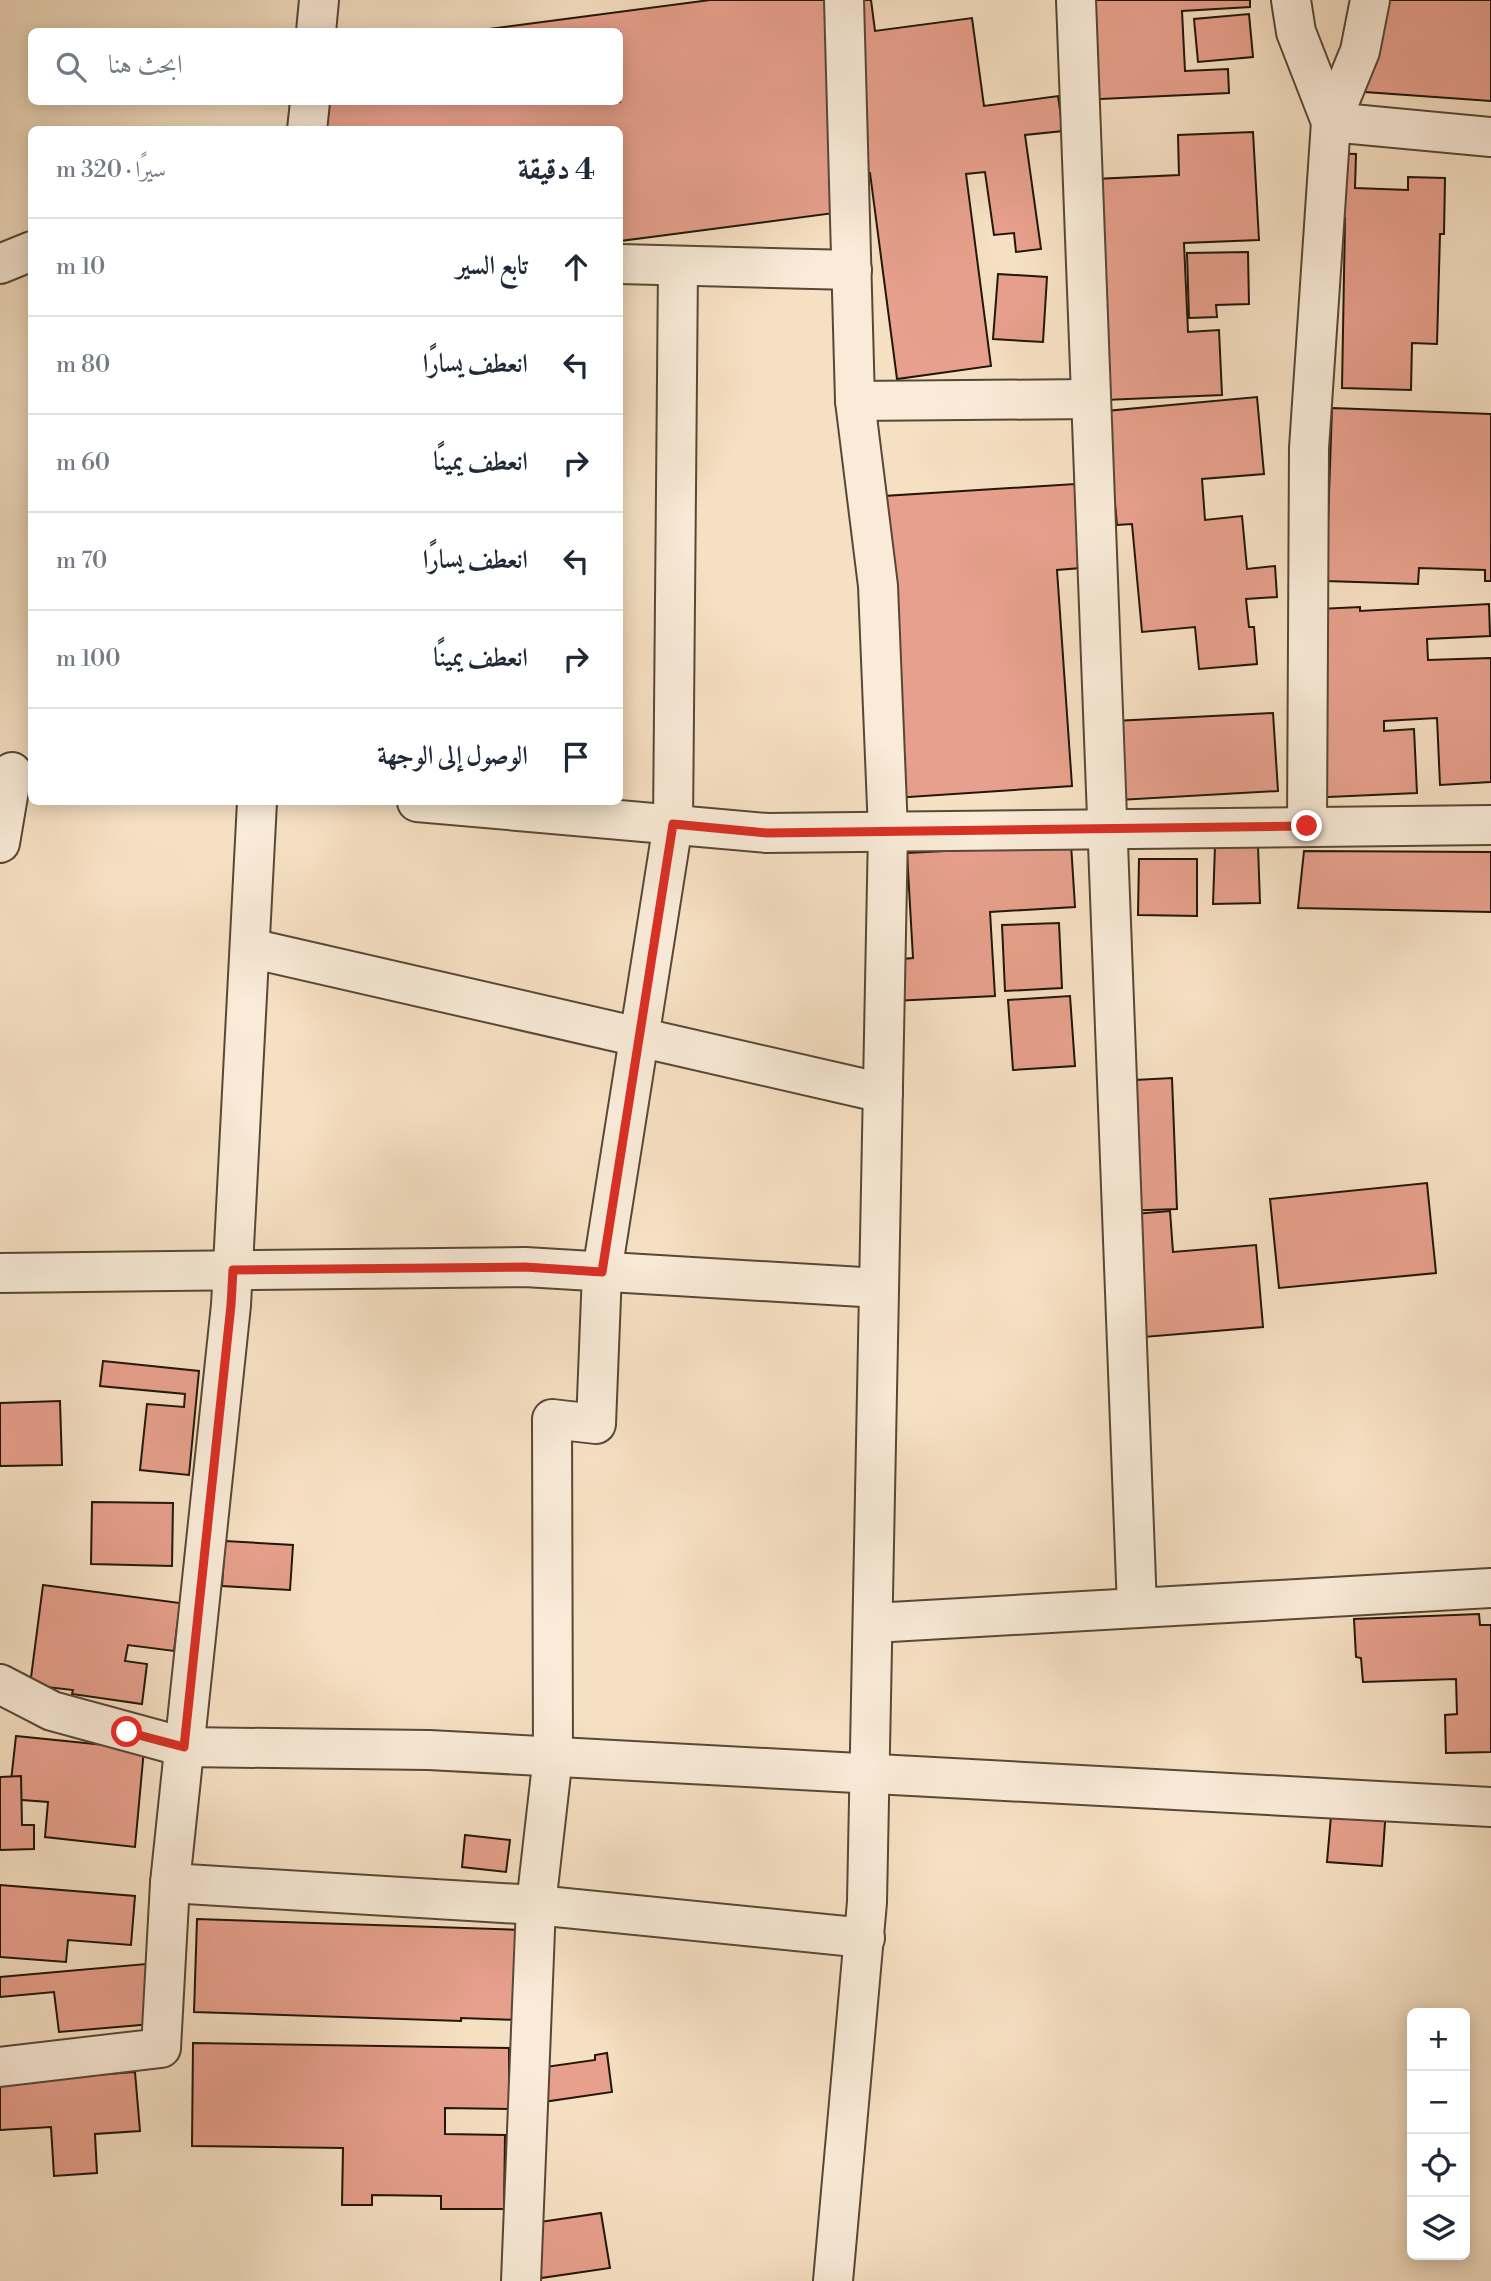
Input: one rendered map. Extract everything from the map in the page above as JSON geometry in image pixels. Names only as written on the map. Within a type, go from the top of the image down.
[{"type":"street","points":[[316,28],[319,0]]},
{"type":"street","points":[[832,2281],[865,1938],[888,831],[878,586],[855,401],[844,0]]},
{"type":"street","points":[[1076,0],[1137,1608]]},
{"type":"street","points":[[1292,0],[1296,32],[1331,122]]},
{"type":"street","points":[[1307,826],[1309,448],[1331,122],[1360,51],[1370,0]]},
{"type":"street","points":[[307,126],[310,105]]},
{"type":"street","points":[[1331,122],[1491,137]]},
{"type":"street","points":[[0,264],[28,253]]},
{"type":"street","points":[[623,264],[852,270]]},
{"type":"street","points":[[521,2281],[536,1905],[553,1756],[552,1419],[596,1424],[602,1272],[673,824],[678,266]]},
{"type":"street","points":[[855,401],[1091,399]]},
{"type":"street","points":[[0,843],[14,772]]},
{"type":"street","points":[[0,2067],[162,2048],[170,1883],[233,1270],[257,805]]},
{"type":"street","points":[[452,805],[767,833],[1491,825]]},
{"type":"street","points":[[250,948],[883,1093]]},
{"type":"street","points":[[0,1273],[525,1267],[879,1288]]},
{"type":"street","points":[[873,1623],[1491,1588]]},
{"type":"street","points":[[0,1684],[52,1711],[184,1747],[429,1750],[1491,1807]]},
{"type":"street","points":[[170,1883],[536,1905],[865,1938]]},
{"type":"building","points":[[710,0],[871,0],[875,31],[972,18],[984,106],[1058,96],[1063,131],[1025,135],[1041,249],[1016,252],[1014,233],[994,235],[985,172],[966,174],[991,366],[897,379],[870,173],[837,177],[842,212],[623,241],[623,126],[311,126],[308,105],[623,105],[623,28],[496,28]]},
{"type":"building","points":[[1074,0],[1250,0],[1250,7],[1182,11],[1185,71],[1228,69],[1229,93],[1079,100]]},
{"type":"building","points":[[1358,0],[1491,0],[1491,101],[1351,91]]},
{"type":"building","points":[[1249,14],[1253,57],[1198,62],[1194,19]]},
{"type":"building","points":[[1253,132],[1259,240],[1184,243],[1188,332],[1219,330],[1222,395],[1105,400],[1095,179],[1179,175],[1178,135]]},
{"type":"building","points":[[1322,153],[1356,154],[1355,188],[1408,190],[1408,177],[1445,178],[1444,234],[1440,234],[1437,344],[1412,343],[1411,390],[1342,388],[1345,218],[1320,218]]},
{"type":"building","points":[[1248,252],[1249,304],[1216,305],[1217,317],[1189,318],[1187,253]]},
{"type":"building","points":[[998,274],[1047,277],[1043,342],[993,339]]},
{"type":"building","points":[[1257,397],[1264,474],[1202,479],[1205,520],[1242,516],[1247,569],[1275,566],[1277,597],[1246,599],[1249,627],[1254,627],[1257,664],[1199,669],[1195,627],[1142,632],[1132,524],[1117,525],[1106,411]]},
{"type":"building","points":[[1332,408],[1491,414],[1491,581],[1485,581],[1485,570],[1419,568],[1418,584],[1326,581]]},
{"type":"building","points":[[1075,484],[1081,568],[1057,570],[1072,786],[894,798],[884,496]]},
{"type":"building","points":[[1489,604],[1490,636],[1427,639],[1428,660],[1491,658],[1491,782],[1440,785],[1437,718],[1384,721],[1384,731],[1414,729],[1417,793],[1306,798],[1298,610],[1360,607],[1360,611]]},
{"type":"building","points":[[1273,713],[1278,791],[1119,800],[1114,721]]},
{"type":"building","points":[[1071,844],[1075,907],[990,912],[995,996],[893,1001],[890,960],[913,958],[907,853]]},
{"type":"building","points":[[1215,846],[1258,846],[1260,903],[1213,904]]},
{"type":"building","points":[[1304,851],[1491,852],[1491,912],[1298,908]]},
{"type":"building","points":[[1139,859],[1197,859],[1197,916],[1138,915]]},
{"type":"building","points":[[1059,923],[1062,988],[1005,991],[1002,925]]},
{"type":"building","points":[[1070,996],[1075,1066],[1013,1070],[1008,1000]]},
{"type":"building","points":[[1172,1078],[1177,1209],[1121,1211],[1116,1081]]},
{"type":"building","points":[[1427,1183],[1436,1273],[1279,1288],[1270,1199]]},
{"type":"building","points":[[1170,1211],[1173,1252],[1256,1245],[1263,1327],[1144,1337],[1134,1214]]},
{"type":"building","points":[[103,1361],[199,1371],[189,1475],[140,1470],[147,1404],[184,1407],[185,1394],[100,1386]]},
{"type":"building","points":[[60,1401],[62,1465],[0,1466],[0,1403]]},
{"type":"building","points":[[92,1502],[173,1503],[172,1566],[91,1564]]},
{"type":"building","points":[[225,1541],[293,1545],[290,1590],[222,1586]]},
{"type":"building","points":[[43,1585],[180,1603],[174,1651],[128,1645],[125,1661],[147,1664],[142,1704],[72,1694],[73,1690],[30,1685]]},
{"type":"building","points":[[1479,1614],[1480,1625],[1491,1625],[1491,1752],[1446,1753],[1445,1715],[1457,1714],[1456,1679],[1363,1682],[1361,1658],[1356,1657],[1354,1619]]},
{"type":"building","points":[[16,1736],[144,1749],[135,1847],[45,1837],[48,1802],[9,1799]]},
{"type":"building","points":[[21,1776],[22,1825],[34,1825],[34,1849],[0,1850],[0,1777]]},
{"type":"building","points":[[1332,1804],[1386,1808],[1382,1866],[1327,1862]]},
{"type":"building","points":[[465,1835],[510,1840],[506,1872],[462,1867]]},
{"type":"building","points":[[0,1885],[135,1896],[131,1945],[68,1940],[66,1962],[0,1957]]},
{"type":"building","points":[[197,1919],[523,1930],[520,2020],[461,2018],[461,2021],[194,2012]]},
{"type":"building","points":[[146,1964],[152,2024],[59,2032],[54,1992],[0,1997],[0,1977]]},
{"type":"building","points":[[193,2043],[509,2048],[509,2109],[445,2108],[445,2134],[505,2135],[504,2209],[441,2209],[441,2196],[372,2195],[372,2205],[342,2205],[343,2148],[192,2146]]},
{"type":"building","points":[[607,2053],[612,2092],[543,2102],[538,2068],[595,2060],[595,2055]]},
{"type":"building","points":[[135,2072],[140,2131],[95,2134],[97,2173],[54,2176],[51,2127],[0,2130],[0,2082]]},
{"type":"building","points":[[601,2213],[610,2268],[541,2278],[533,2223]]},
{"type":"route","points":[[127,1732],[184,1747],[233,1270],[525,1267],[602,1272],[673,824],[767,833],[1307,826]]}]
